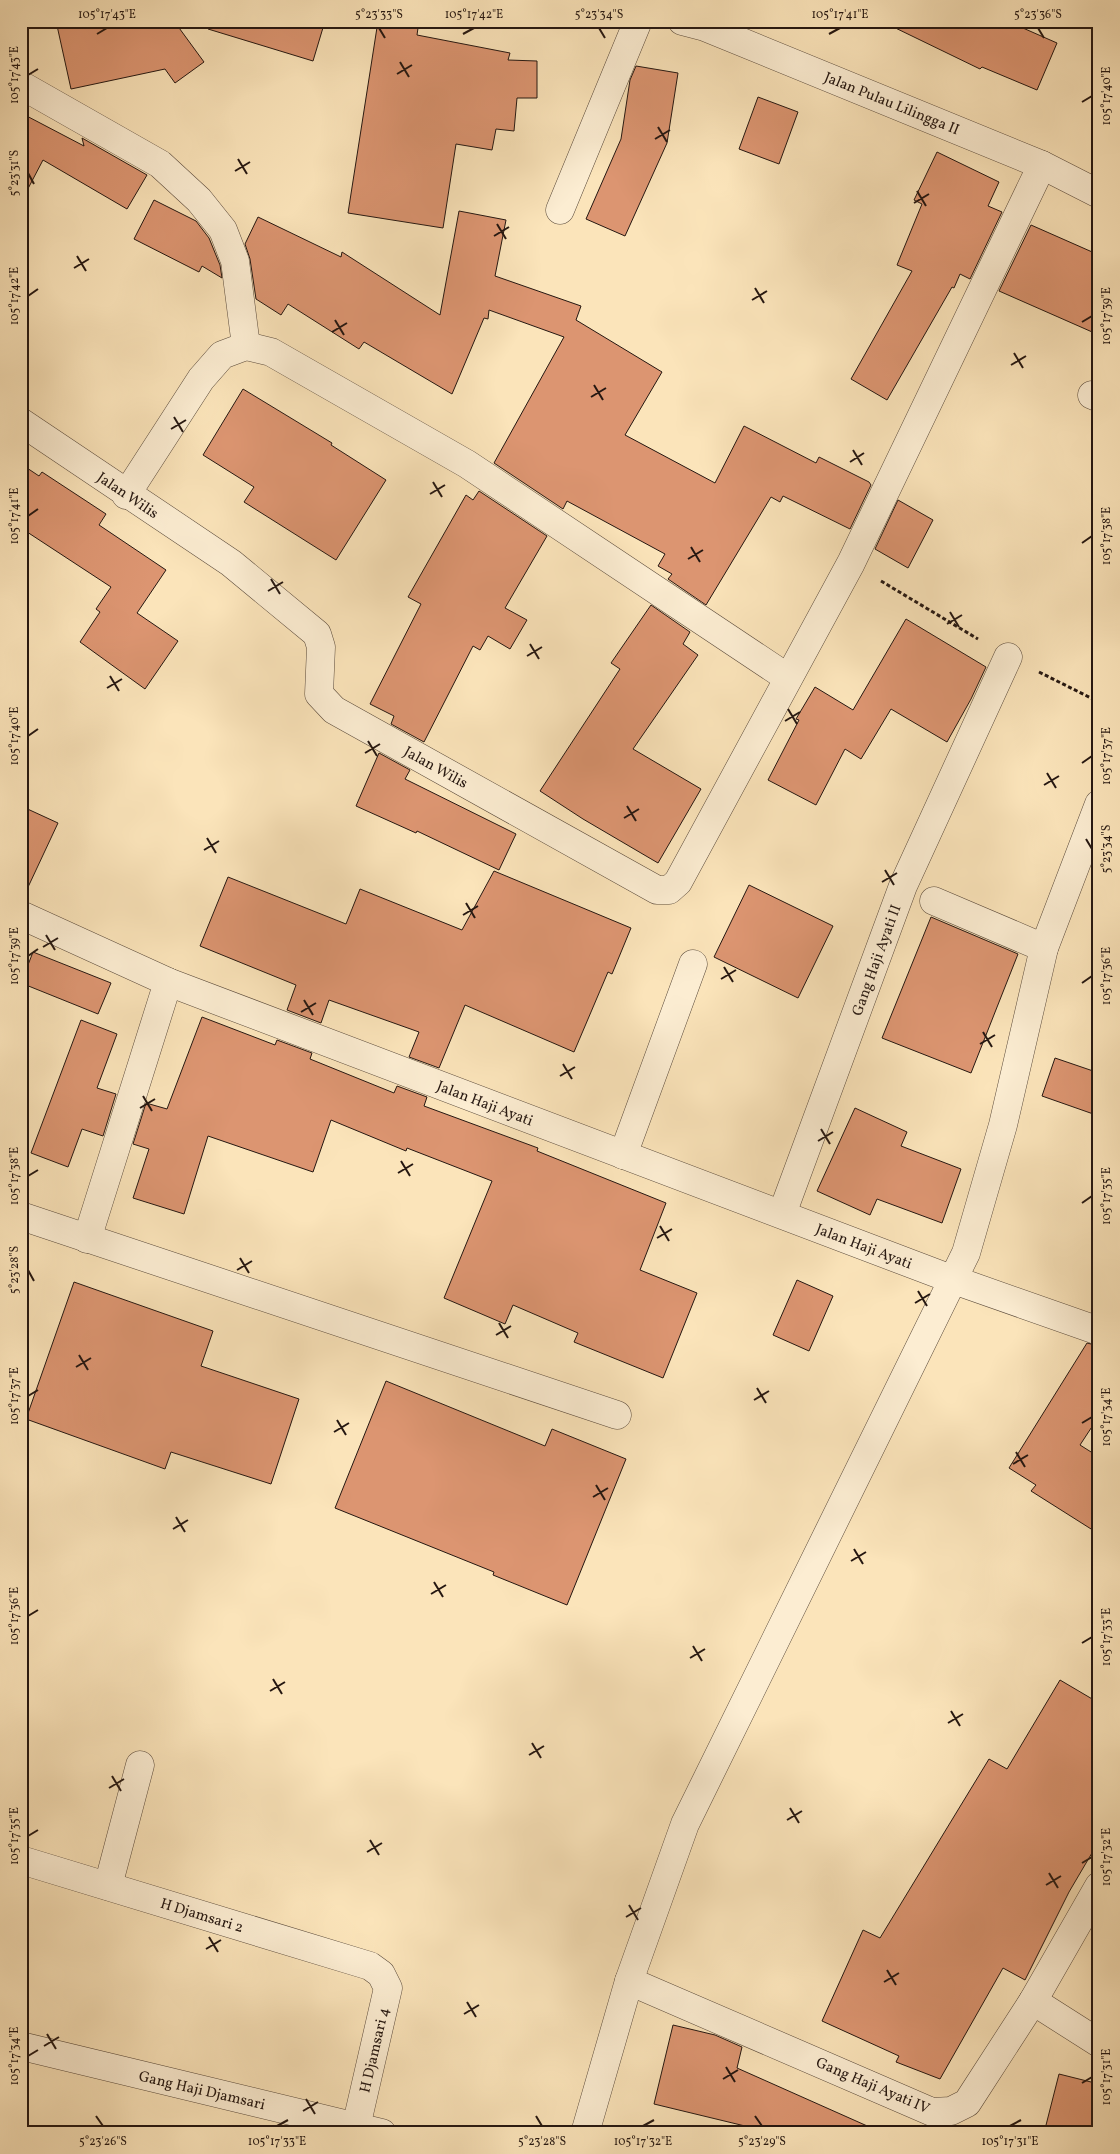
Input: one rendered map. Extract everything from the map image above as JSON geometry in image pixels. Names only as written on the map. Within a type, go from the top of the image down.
[{"type":"street","points":[[560,210],[638,21]]},
{"type":"street","name":"Jalan Pulau Lilingga II","points":[[698,23],[1042,165],[1099,194]]},
{"type":"street","points":[[21,85],[160,164],[199,200],[223,230],[236,261],[246,346]]},
{"type":"street","points":[[126,495],[201,379],[222,355],[246,346],[271,352],[467,464],[788,678],[851,563],[1042,165]]},
{"type":"street","name":"Jalan Wilis","points":[[21,422],[126,495],[231,563],[317,634],[321,647],[319,694],[334,710],[657,890],[669,890],[678,882],[788,678]]},
{"type":"street","name":"Gang Haji Ayati II","points":[[782,1214],[903,886],[1008,657]]},
{"type":"street","points":[[586,2133],[629,1981],[685,1824],[966,1253],[1003,1125],[1044,948],[1099,804]]},
{"type":"street","points":[[934,901],[1044,948]]},
{"type":"street","name":"Jalan Haji Ayati","points":[[21,915],[168,982],[954,1280],[1099,1331]]},
{"type":"street","points":[[623,1155],[693,964]]},
{"type":"street","points":[[87,1238],[168,982]]},
{"type":"street","points":[[21,1216],[617,1415]]},
{"type":"street","points":[[108,1886],[140,1765]]},
{"type":"street","name":"H Djamsari 2","points":[[21,1860],[370,1966],[381,1974]]},
{"type":"street","name":"Gang Haji Ayati IV","points":[[629,1981],[932,2112],[951,2111],[967,2103],[1032,2001],[1099,1886]]},
{"type":"street","name":"H Djamsari 4","points":[[369,2130],[388,1988],[381,1974]]},
{"type":"street","points":[[1032,2001],[1099,2043]]},
{"type":"street","name":"Gang Haji Djamsari","points":[[21,2046],[369,2130]]},
{"type":"path","points":[[851,563],[1008,657],[1099,702]]},
{"type":"building","points":[[56,21],[174,21],[204,62],[175,83],[165,69],[71,89]]},
{"type":"building","points":[[209,21],[325,21],[313,61],[208,29]]},
{"type":"building","points":[[378,21],[419,21],[417,35],[510,53],[508,60],[537,61],[537,98],[517,98],[514,131],[496,129],[492,150],[456,144],[443,228],[348,213]]},
{"type":"building","points":[[881,21],[1007,21],[1057,43],[1037,90],[982,67],[980,69]]},
{"type":"building","points":[[636,66],[678,73],[667,143],[625,236],[586,219],[621,139],[630,80]]},
{"type":"building","points":[[758,97],[798,112],[779,164],[739,149]]},
{"type":"building","points":[[21,113],[84,146],[82,138],[147,175],[127,209],[43,160],[21,202]]},
{"type":"building","points":[[937,152],[999,182],[988,206],[1002,212],[970,279],[960,274],[954,288],[952,287],[887,400],[851,379],[912,271],[897,265],[922,204],[914,200]]},
{"type":"building","points":[[154,200],[196,221],[209,238],[220,265],[222,278],[202,266],[199,272],[134,239]]},
{"type":"building","points":[[459,211],[506,220],[495,276],[581,306],[576,320],[662,372],[625,435],[715,483],[744,426],[816,463],[819,457],[869,482],[871,485],[850,529],[783,496],[780,502],[771,497],[706,605],[668,579],[672,574],[658,566],[665,554],[567,501],[563,509],[494,463],[564,337],[489,310],[488,319],[484,318],[452,394],[364,342],[359,349],[288,304],[281,315],[256,299],[250,259],[245,244],[258,217],[341,257],[342,252],[440,315]]},
{"type":"building","points":[[1031,225],[1099,255],[1099,335],[999,291]]},
{"type":"building","points":[[243,389],[332,443],[331,445],[386,480],[336,560],[244,502],[254,487],[203,455]]},
{"type":"building","points":[[21,464],[39,476],[42,472],[106,514],[99,525],[166,570],[137,613],[178,641],[145,689],[80,642],[100,612],[96,609],[111,587],[21,528]]},
{"type":"building","points":[[479,491],[547,536],[505,608],[527,620],[510,649],[488,636],[480,650],[473,646],[424,742],[391,724],[394,716],[370,704],[421,604],[408,597],[466,495],[473,500]]},
{"type":"building","points":[[898,500],[933,520],[908,568],[875,549]]},
{"type":"building","points":[[651,605],[690,632],[683,644],[698,655],[633,749],[701,789],[658,863],[583,819],[540,791],[620,669],[611,663]]},
{"type":"building","points":[[906,619],[986,667],[947,742],[891,709],[861,759],[845,749],[816,805],[768,780],[799,720],[796,719],[815,687],[853,710]]},
{"type":"building","points":[[379,753],[410,770],[405,779],[516,834],[499,870],[417,831],[416,833],[356,806]]},
{"type":"building","points":[[21,806],[58,823],[22,900],[21,900]]},
{"type":"building","points":[[494,871],[631,928],[612,974],[608,972],[574,1052],[465,1005],[439,1068],[409,1057],[419,1032],[329,1000],[321,1023],[287,1010],[296,985],[200,946],[228,877],[346,924],[360,889],[462,930]]},
{"type":"building","points":[[749,885],[833,926],[798,998],[714,957]]},
{"type":"building","points":[[931,917],[1018,954],[971,1073],[882,1038]]},
{"type":"building","points":[[33,952],[111,983],[98,1014],[21,983]]},
{"type":"building","points":[[202,1017],[275,1045],[277,1040],[312,1053],[310,1059],[394,1093],[397,1086],[427,1097],[424,1106],[538,1148],[537,1151],[666,1203],[640,1270],[697,1293],[663,1378],[574,1342],[578,1333],[513,1305],[505,1324],[444,1298],[492,1181],[407,1148],[406,1151],[331,1120],[313,1172],[208,1136],[184,1214],[133,1198],[149,1149],[133,1144],[146,1103],[167,1109]]},
{"type":"building","points":[[81,1020],[117,1034],[97,1088],[116,1094],[103,1136],[82,1129],[68,1167],[31,1153]]},
{"type":"building","points":[[1055,1058],[1099,1073],[1099,1116],[1042,1096]]},
{"type":"building","points":[[855,1108],[907,1132],[901,1146],[961,1169],[942,1223],[877,1199],[870,1215],[817,1191]]},
{"type":"building","points":[[797,1280],[833,1296],[809,1351],[773,1335]]},
{"type":"building","points":[[74,1282],[213,1331],[201,1366],[299,1399],[271,1484],[171,1452],[165,1469],[26,1419]]},
{"type":"building","points":[[1087,1343],[1099,1346],[1099,1416],[1080,1445],[1099,1457],[1099,1534],[1031,1491],[1036,1485],[1009,1468]]},
{"type":"building","points":[[386,1381],[545,1446],[552,1429],[626,1459],[567,1605],[493,1575],[494,1572],[335,1508]]},
{"type":"building","points":[[1060,1680],[1099,1703],[1099,1841],[1069,1892],[1025,1980],[1003,1968],[940,2079],[896,2062],[899,2056],[822,2021],[863,1930],[880,1938],[989,1759],[1007,1769]]},
{"type":"building","points":[[673,2025],[715,2035],[742,2047],[737,2068],[883,2133],[742,2133],[745,2126],[654,2104]]},
{"type":"building","points":[[1059,2074],[1099,2084],[1099,2133],[1044,2133]]}]
